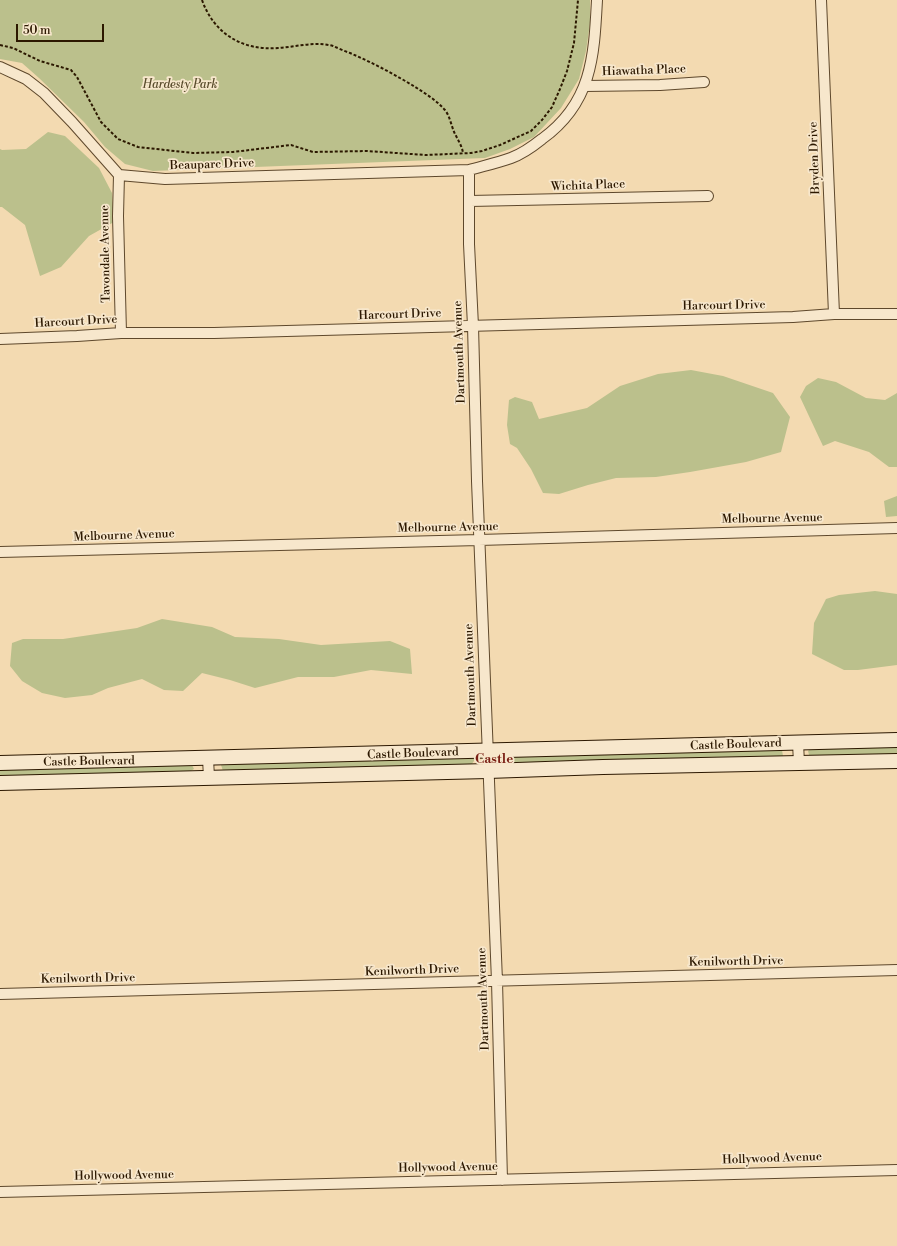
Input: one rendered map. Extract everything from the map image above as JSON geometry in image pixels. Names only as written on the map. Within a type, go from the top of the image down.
[{"type":"street","name":"Beauparc Drive","points":[[119,175],[165,179],[469,170],[510,158],[519,154],[550,134],[578,101],[585,86],[594,50],[597,0]]},
{"type":"street","name":"Bryden Drive","points":[[821,0],[834,314]]},
{"type":"street","points":[[0,67],[26,79],[44,93],[119,175]]},
{"type":"street","name":"Hiawatha Place","points":[[585,86],[660,85],[704,82]]},
{"type":"street","name":"Dartmouth Avenue","points":[[469,170],[469,244],[502,1180]]},
{"type":"street","name":"Tavondale Avenue","points":[[119,175],[118,216],[120,333]]},
{"type":"street","name":"Wichita Place","points":[[470,201],[708,196]]},
{"type":"street","name":"Harcourt Drive","points":[[0,338],[78,336],[120,333],[206,333],[793,317],[834,314],[897,314]]},
{"type":"street","name":"Melbourne Avenue","points":[[0,552],[897,528]]},
{"type":"street","name":"Castle Boulevard","points":[[0,764],[897,740]]},
{"type":"street","points":[[798,743],[799,763]]},
{"type":"street","points":[[208,759],[209,777]]},
{"type":"street","name":"Castle Boulevard","points":[[0,783],[603,767],[897,761]]},
{"type":"street","name":"Kenilworth Drive","points":[[0,994],[897,970]]},
{"type":"street","name":"Hollywood Avenue","points":[[0,1192],[897,1170]]},
{"type":"path","points":[[202,0],[209,17],[216,25],[226,35],[238,41],[262,48],[317,44],[332,46],[364,59],[399,77],[432,97],[445,110],[462,147],[463,153]]},
{"type":"path","points":[[0,45],[13,48],[40,61],[71,70],[77,77],[102,122],[118,139],[138,147],[179,152],[233,152],[291,145],[313,152],[367,151],[426,154],[463,153],[482,151],[500,145],[531,131],[552,107],[563,83],[572,50],[576,29],[578,0]]},
{"type":"green space","name":"Hardesty Park","points":[[0,0],[590,0],[590,23],[586,51],[579,79],[561,108],[534,137],[510,149],[485,158],[153,171],[125,164],[105,147],[84,122],[22,63],[0,59]]},
{"type":"green space","points":[[48,132],[65,136],[99,168],[112,193],[114,222],[89,236],[61,267],[40,276],[25,225],[0,207],[0,149],[26,149]]},
{"type":"green space","points":[[691,370],[723,376],[773,393],[790,417],[781,452],[746,462],[690,472],[656,477],[616,478],[559,494],[543,493],[531,469],[517,448],[510,444],[507,425],[509,400],[515,397],[532,402],[539,419],[587,408],[620,386],[658,374]]},
{"type":"green space","points":[[818,378],[836,382],[866,398],[885,400],[897,393],[897,467],[889,467],[869,452],[835,441],[823,446],[800,397],[806,386]]},
{"type":"green space","points":[[897,496],[897,516],[886,517],[884,501]]},
{"type":"green space","points":[[875,591],[897,594],[897,665],[858,670],[844,670],[812,654],[814,623],[826,599],[839,595]]},
{"type":"green space","points":[[162,619],[212,627],[235,637],[279,639],[321,645],[390,641],[410,649],[412,674],[371,670],[334,677],[298,677],[255,688],[202,673],[183,691],[164,690],[142,679],[108,688],[92,695],[65,698],[42,693],[22,681],[10,666],[12,643],[23,639],[63,639],[137,628]]},
{"type":"green space","points":[[897,746],[897,754],[811,757],[808,751],[811,748]]},
{"type":"green space","points":[[782,750],[783,756],[779,757],[501,764],[501,757]]},
{"type":"green space","points":[[474,758],[471,765],[223,771],[221,765],[222,764]]},
{"type":"green space","points":[[192,765],[194,769],[189,772],[0,777],[0,767]]},
{"type":"district","name":"Castle","points":[[494,760]]}]
